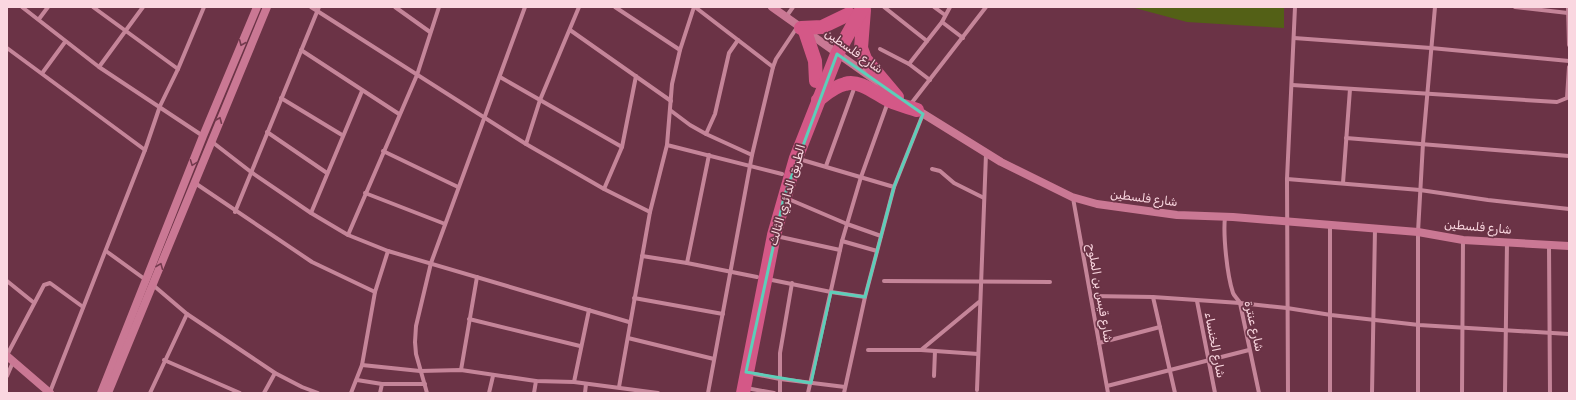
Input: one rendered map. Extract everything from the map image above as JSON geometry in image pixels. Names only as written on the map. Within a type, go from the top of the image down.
[{"type":"highway","name":"الطريق الدائري الثالث","points":[[740,391],[782,174],[816,81],[863,7]]},
{"type":"highway","points":[[863,7],[862,48],[865,59],[893,99]]},
{"type":"highway","name":"الطريق الدائري الثالث","points":[[740,391],[746,372],[761,278],[784,197],[796,158],[834,52],[851,11]]},
{"type":"highway","points":[[816,81],[815,61],[801,28],[822,27],[851,11]]},
{"type":"highway","points":[[818,100],[845,84],[856,84],[916,110]]},
{"type":"street","points":[[22,7],[39,19],[65,42],[100,67],[160,106],[251,172],[311,213],[348,235],[388,251],[629,322]]},
{"type":"street","points":[[39,19],[48,7]]},
{"type":"street","points":[[93,7],[125,32],[178,69]]},
{"type":"street","points":[[100,67],[143,7]]},
{"type":"street","points":[[83,307],[50,283],[44,285],[33,302],[7,356],[50,393],[145,150],[160,106],[178,69],[204,7]]},
{"type":"street","points":[[108,393],[257,7]]},
{"type":"street","points":[[101,393],[194,183],[207,139],[267,7]]},
{"type":"street","points":[[311,7],[318,9],[417,75],[526,144],[604,189],[650,212]]},
{"type":"street","points":[[396,7],[430,32]]},
{"type":"street","points":[[348,235],[417,75],[439,7]]},
{"type":"street","points":[[427,393],[416,354],[416,326],[431,263],[525,7]]},
{"type":"street","points":[[526,144],[540,100],[570,30],[578,7]]},
{"type":"street","points":[[615,7],[680,50]]},
{"type":"street","points":[[619,387],[628,338],[629,322],[650,212],[667,145],[672,84],[680,50],[694,7],[773,67]]},
{"type":"street","name":"شارع فلسطين","points":[[772,7],[834,52],[893,99]]},
{"type":"street","points":[[786,18],[794,7]]},
{"type":"street","points":[[884,7],[927,41]]},
{"type":"street","points":[[934,7],[945,15]]},
{"type":"street","points":[[909,64],[942,22],[950,7]]},
{"type":"street","points":[[844,393],[865,297],[916,110],[930,80],[986,7]]},
{"type":"street","points":[[1288,393],[1286,222],[1295,7]]},
{"type":"street","points":[[1418,393],[1418,232],[1423,143],[1435,7]]},
{"type":"street","points":[[1515,7],[1568,13]]},
{"type":"street","points":[[1568,7],[1569,45]]},
{"type":"street","points":[[235,212],[318,9]]},
{"type":"street","points":[[942,22],[963,38]]},
{"type":"street","points":[[708,393],[723,314],[729,271],[752,155],[773,67],[776,59],[801,28]]},
{"type":"street","points":[[570,30],[671,101]]},
{"type":"street","points":[[1294,38],[1431,48],[1569,61]]},
{"type":"street","points":[[706,134],[715,114],[728,53],[738,40]]},
{"type":"street","points":[[43,72],[65,42]]},
{"type":"street","points":[[7,48],[43,72],[145,150]]},
{"type":"street","points":[[880,48],[909,64],[930,80]]},
{"type":"street","points":[[301,50],[399,114]]},
{"type":"street","points":[[1292,85],[1428,95],[1557,102],[1567,98],[1569,67]]},
{"type":"street","points":[[604,189],[622,146],[636,76]]},
{"type":"street","points":[[500,77],[622,146]]},
{"type":"street","points":[[826,166],[856,84]]},
{"type":"street","points":[[1343,182],[1350,89]]},
{"type":"street","points":[[311,213],[342,135],[362,91]]},
{"type":"street","points":[[281,98],[342,135]]},
{"type":"street","points":[[808,393],[842,241],[861,178],[893,99]]},
{"type":"street","points":[[670,110],[690,126],[752,155]]},
{"type":"street","name":"شارع فلسطين","points":[[916,110],[986,154],[1072,197],[1097,204],[1135,210],[1198,216],[1418,232],[1463,240],[1569,246]]},
{"type":"street","points":[[268,132],[327,173]]},
{"type":"street","points":[[1346,138],[1423,143],[1569,156]]},
{"type":"street","points":[[667,145],[782,174]]},
{"type":"street","points":[[383,151],[458,187]]},
{"type":"street","points":[[977,390],[979,302],[986,154]]},
{"type":"street","points":[[687,263],[709,155]]},
{"type":"street","points":[[796,158],[894,187]]},
{"type":"street","points":[[932,170],[940,171],[954,183],[984,198]]},
{"type":"street","points":[[1287,179],[1343,182],[1420,190],[1488,200],[1569,209]]},
{"type":"street","points":[[194,183],[235,212],[312,262],[375,292]]},
{"type":"street","points":[[365,193],[445,224]]},
{"type":"street","points":[[784,197],[847,224],[881,236]]},
{"type":"street","name":"شارع قيس بن الملوح","points":[[1072,197],[1108,393]]},
{"type":"street","name":"شارع عنترة","points":[[1225,217],[1224,225],[1233,293],[1240,303],[1259,393]]},
{"type":"street","points":[[1330,225],[1330,393]]},
{"type":"street","points":[[1372,393],[1375,229]]},
{"type":"street","points":[[774,235],[840,250]]},
{"type":"street","points":[[1462,393],[1463,240]]},
{"type":"street","points":[[842,241],[877,251]]},
{"type":"street","points":[[1505,393],[1507,242]]},
{"type":"street","points":[[1549,246],[1550,393]]},
{"type":"street","points":[[106,250],[150,283],[187,314],[275,373],[302,387],[318,393]]},
{"type":"street","points":[[351,393],[362,365],[375,292],[388,251]]},
{"type":"street","points":[[642,256],[687,263],[831,292],[865,297]]},
{"type":"street","points":[[460,370],[477,277]]},
{"type":"street","points":[[7,281],[33,302]]},
{"type":"street","points":[[884,281],[1050,282]]},
{"type":"street","points":[[780,393],[780,353],[792,283]]},
{"type":"street","points":[[1090,296],[1152,297],[1240,303],[1287,308],[1331,316],[1419,325],[1569,334]]},
{"type":"street","points":[[1152,297],[1175,393]]},
{"type":"street","points":[[634,298],[723,314]]},
{"type":"street","name":"شارع الخنساء","points":[[1197,301],[1207,360],[1215,393]]},
{"type":"street","points":[[921,350],[979,302]]},
{"type":"street","points":[[574,382],[580,346],[589,310]]},
{"type":"street","points":[[150,393],[164,360],[187,314]]},
{"type":"street","points":[[469,319],[580,346]]},
{"type":"street","points":[[1099,343],[1160,328]]},
{"type":"street","points":[[628,338],[714,359]]},
{"type":"street","points":[[868,350],[921,350],[978,354]]},
{"type":"street","points":[[1107,386],[1249,350]]},
{"type":"street","points":[[934,376],[935,351]]},
{"type":"street","points":[[164,360],[240,393]]},
{"type":"street","points":[[7,376],[14,362]]},
{"type":"street","points":[[362,365],[420,371],[460,370],[493,376],[536,381],[574,382],[619,387],[633,391],[658,393]]},
{"type":"street","points":[[746,372],[780,379],[845,387]]},
{"type":"street","points":[[264,393],[275,373]]},
{"type":"street","points":[[489,393],[493,376]]},
{"type":"street","points":[[357,380],[382,384],[425,384]]},
{"type":"street","points":[[534,393],[536,381]]},
{"type":"street","points":[[380,393],[382,384]]},
{"type":"street","points":[[584,393],[586,384]]},
{"type":"street","points":[[740,391],[774,393]]},
{"type":"highlighted area","points":[[837,54],[923,114],[894,187],[865,297],[831,292],[811,383],[746,372],[784,197]]},
{"type":"green space","points":[[1131,7],[1284,7],[1284,28],[1187,22]]}]
